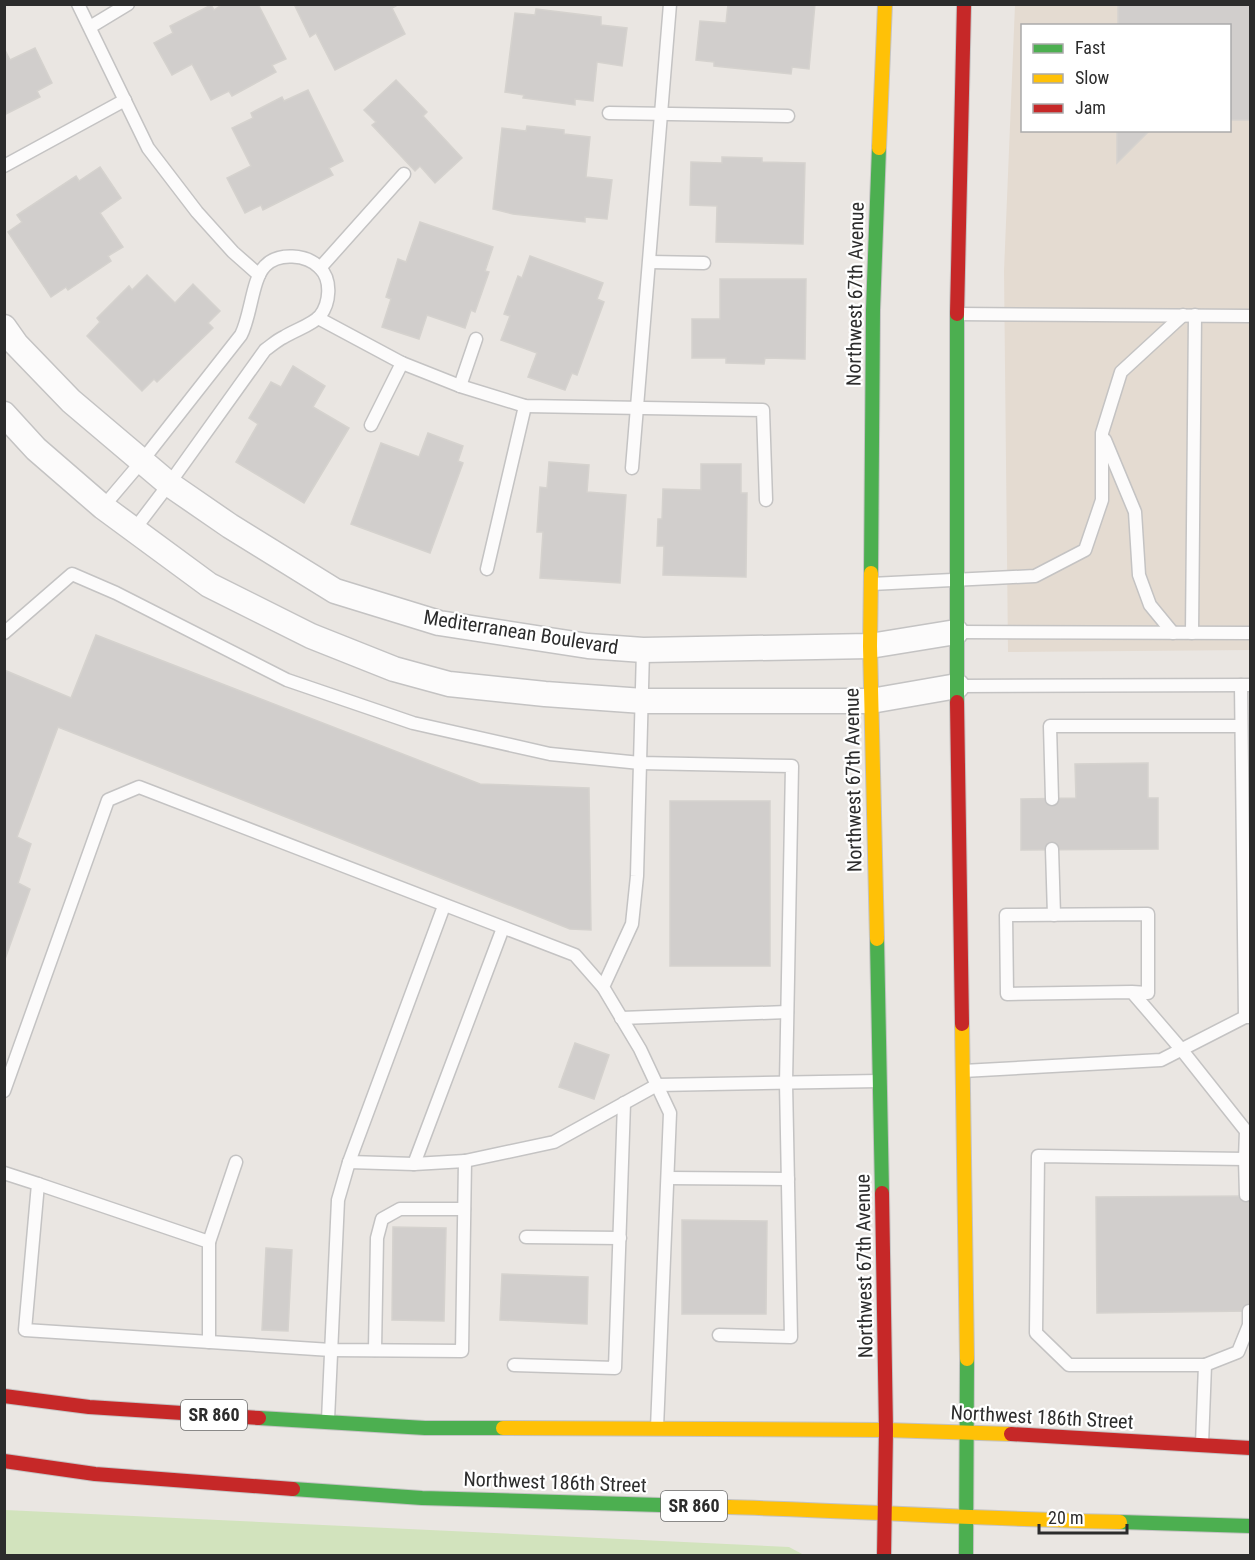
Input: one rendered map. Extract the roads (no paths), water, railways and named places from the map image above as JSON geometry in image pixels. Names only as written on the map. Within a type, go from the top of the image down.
[{"type":"main road","name":"Northwest 67th Avenue","points":[[884,1556],[886,1430],[870,646],[873,310],[885,4]]},
{"type":"main road","points":[[964,4],[957,314],[956,632],[968,1432],[966,1556]]},
{"type":"main road","name":"Northwest 186th Street","points":[[4,1396],[89,1407],[425,1428],[886,1430],[968,1432],[1251,1448]]},
{"type":"main road","name":"Northwest 186th Street","points":[[4,1461],[95,1474],[422,1498],[1251,1526]]},
{"type":"street","name":"Mediterranean Boulevard","points":[[4,327],[16,344],[71,401],[169,484],[230,526],[335,591],[439,623],[588,646],[643,650],[870,646],[956,632]]},
{"type":"street","points":[[4,414],[36,449],[103,507],[209,585],[311,636],[394,669],[449,684],[643,701],[871,701],[957,687]]},
{"type":"lane","points":[[78,4],[148,148],[197,212],[233,252],[259,275]]},
{"type":"lane","points":[[90,27],[128,4]]},
{"type":"lane","points":[[632,468],[670,4]]},
{"type":"lane","points":[[4,166],[125,100]]},
{"type":"lane","points":[[609,113],[788,116]]},
{"type":"lane","points":[[320,268],[404,174]]},
{"type":"lane","points":[[103,507],[241,336],[259,275],[264,267],[274,258],[290,256],[306,260],[320,268],[328,284],[326,306],[318,318],[265,350],[134,530]]},
{"type":"lane","points":[[650,262],[704,263]]},
{"type":"lane","points":[[957,314],[1251,316]]},
{"type":"lane","points":[[871,584],[1035,576],[1085,550],[1102,500],[1102,433],[1121,372],[1189,315]]},
{"type":"lane","points":[[1189,315],[1192,633]]},
{"type":"lane","points":[[318,318],[402,363],[460,386],[525,406],[763,410],[766,500]]},
{"type":"lane","points":[[460,386],[476,339]]},
{"type":"lane","points":[[371,425],[402,363]]},
{"type":"lane","points":[[487,569],[525,406]]},
{"type":"lane","points":[[1102,433],[1135,512],[1139,575],[1150,605],[1173,633]]},
{"type":"lane","points":[[4,633],[72,574],[116,593],[288,680],[413,723],[550,754],[640,763],[792,766],[786,1083],[791,1337],[719,1335]]},
{"type":"lane","points":[[956,632],[1251,633]]},
{"type":"lane","points":[[603,987],[632,924],[637,876],[643,650]]},
{"type":"lane","points":[[957,687],[1246,685],[1241,726],[1248,1017],[1161,1060],[963,1071]]},
{"type":"lane","points":[[1052,799],[1050,726],[1241,726]]},
{"type":"lane","points":[[4,1090],[108,800],[139,787],[575,955],[603,987],[640,1049],[670,1113],[657,1429]]},
{"type":"lane","points":[[1052,849],[1054,915]]},
{"type":"lane","points":[[328,1422],[338,1200],[349,1162],[444,906]]},
{"type":"lane","points":[[1148,914],[1148,993],[1132,992],[1007,993],[1006,915],[1148,914]]},
{"type":"lane","points":[[414,1164],[504,928]]},
{"type":"lane","points":[[1132,992],[1246,1131],[1246,1196]]},
{"type":"lane","points":[[621,1018],[787,1011]]},
{"type":"lane","points":[[349,1162],[414,1164],[465,1161],[554,1142],[657,1084],[880,1081]]},
{"type":"lane","points":[[514,1365],[615,1368],[624,1103]]},
{"type":"lane","points":[[1245,1159],[1038,1156],[1035,1333],[1069,1365],[1205,1365],[1238,1352],[1249,1326],[1249,1311]]},
{"type":"lane","points":[[38,1184],[25,1330],[331,1350],[462,1351],[465,1161]]},
{"type":"lane","points":[[209,1342],[209,1242],[236,1162]]},
{"type":"lane","points":[[4,1173],[209,1242]]},
{"type":"lane","points":[[668,1178],[788,1179]]},
{"type":"lane","points":[[375,1350],[377,1238],[382,1219],[400,1209],[464,1209]]},
{"type":"lane","points":[[526,1237],[620,1238]]},
{"type":"lane","points":[[1202,1445],[1205,1365]]}]
